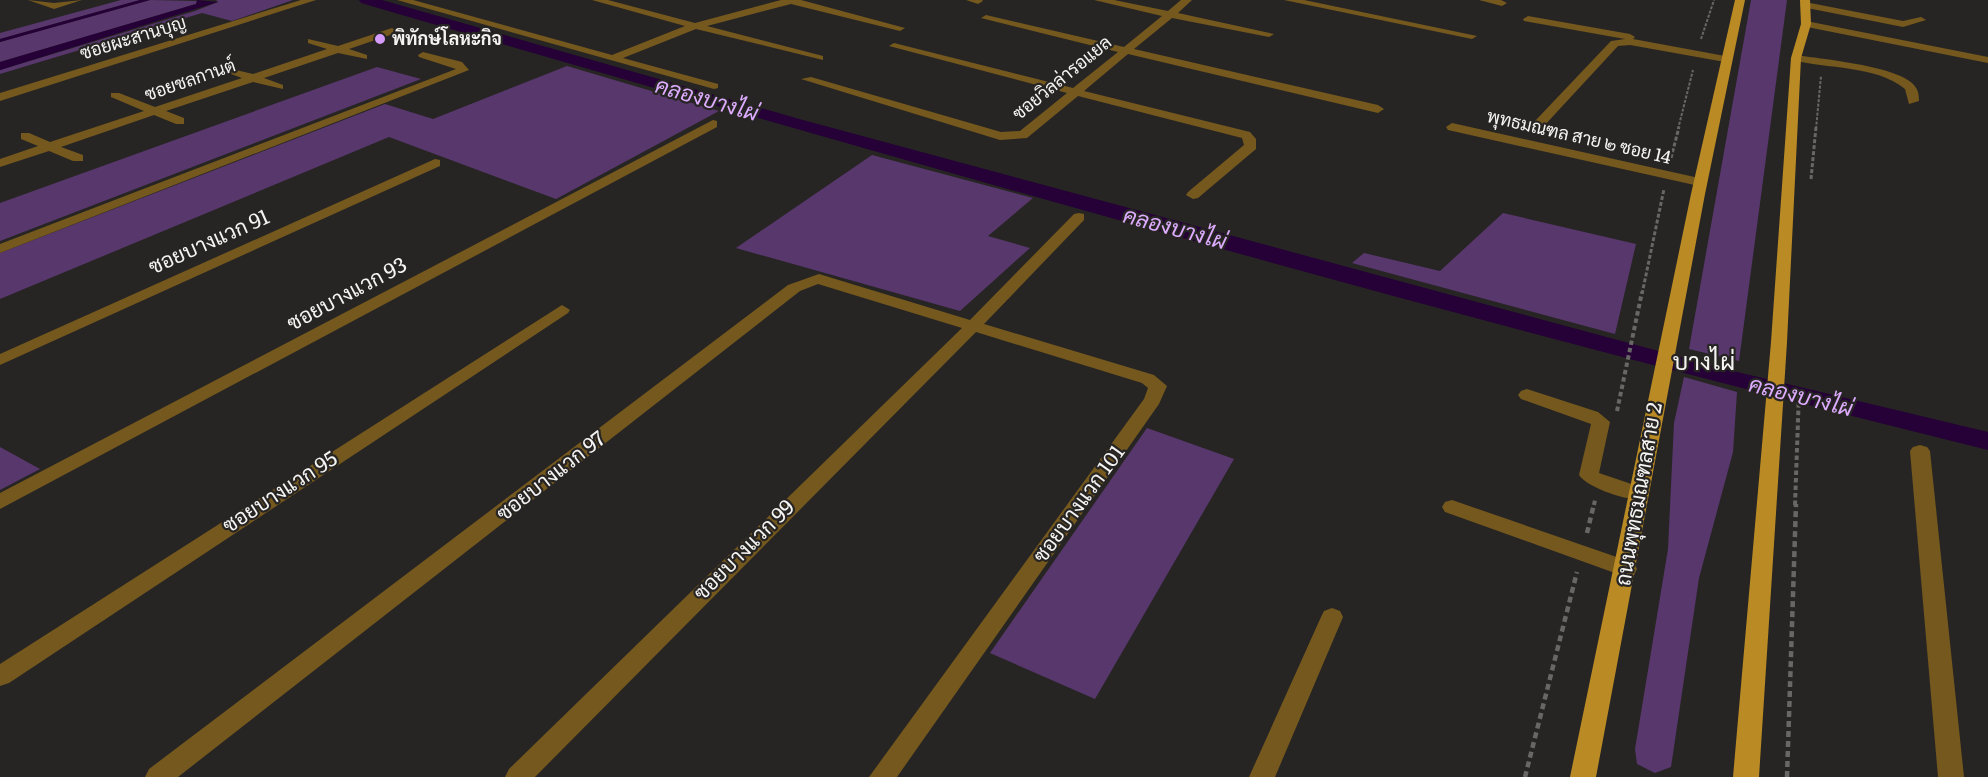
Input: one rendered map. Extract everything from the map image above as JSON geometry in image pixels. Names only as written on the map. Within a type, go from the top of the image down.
[{"type":"main road","name":"ถนนพุทธมณฑลสาย 2","points":[[1587,776],[1654,410],[1699,182],[1740,0]]},
{"type":"main road","points":[[1746,777],[1779,342],[1796,58],[1806,24],[1805,2]]},
{"type":"street","points":[[33,0],[68,10]]},
{"type":"street","points":[[54,6],[76,0]]},
{"type":"street","name":"ซอยผะสานบุญ","points":[[0,97],[311,0]]},
{"type":"street","points":[[402,0],[714,86]]},
{"type":"street","points":[[597,0],[819,58]]},
{"type":"street","points":[[613,58],[694,26],[791,0],[900,28]]},
{"type":"street","points":[[1099,0],[1269,34]]},
{"type":"street","name":"ซอยวิลล่ารอแยล","points":[[807,79],[1000,136],[1015,137],[1023,135],[1077,92],[1187,0]]},
{"type":"street","points":[[1289,0],[1472,36]]},
{"type":"street","points":[[1484,0],[1502,3]]},
{"type":"street","points":[[1805,2],[1903,24],[1921,20]]},
{"type":"street","points":[[986,18],[1378,109]]},
{"type":"street","points":[[1528,19],[1726,56]]},
{"type":"street","points":[[1806,24],[1988,60]]},
{"type":"street","name":"ซอยชลกานต์","points":[[0,163],[392,31]]},
{"type":"street","points":[[312,41],[363,57]]},
{"type":"street","points":[[1539,124],[1615,43],[1630,42],[1698,51]]},
{"type":"street","points":[[894,46],[1246,135],[1250,139],[1251,146],[1193,195]]},
{"type":"street","points":[[0,249],[463,70],[458,64],[423,55]]},
{"type":"street","points":[[1796,58],[1905,81],[1912,92],[1913,101]]},
{"type":"street","points":[[227,69],[279,87]]},
{"type":"street","points":[[115,95],[180,121]]},
{"type":"street","name":"ซอยบางแวก 93","points":[[0,502],[713,124]]},
{"type":"street","name":"พุทธมณฑล สาย ๒ ซอย 14","points":[[1452,127],[1699,182]]},
{"type":"street","points":[[25,136],[78,158]]},
{"type":"street","name":"ซอยบางแวก 91","points":[[0,360],[435,163]]},
{"type":"street","name":"ซอยบางแวก 99","points":[[518,777],[808,487],[973,327],[1079,218]]},
{"type":"street","name":"ซอยบางแวก 97","points":[[158,777],[803,283],[811,280],[830,280],[973,327]]},
{"type":"street","name":"ซอยบางแวก 95","points":[[0,676],[562,310]]},
{"type":"street","name":"ซอยบางแวก 101","points":[[882,777],[1147,409],[1158,386],[1148,379],[973,327]]},
{"type":"street","points":[[1527,395],[1591,416],[1601,422],[1588,472],[1592,478],[1600,482],[1640,494]]},
{"type":"street","points":[[1920,451],[1951,777]]},
{"type":"street","points":[[1452,507],[1626,569]]},
{"type":"street","points":[[1262,777],[1332,617]]},
{"type":"path","points":[[1616,416],[1667,176],[1698,51],[1714,0]]},
{"type":"path","points":[[1810,190],[1823,63]]},
{"type":"path","points":[[1787,777],[1799,454],[1799,383]]},
{"type":"path","points":[[1525,777],[1600,482]]},
{"type":"shaded area","points":[[121,0],[140,0],[0,39],[0,33]]},
{"type":"shaded area","points":[[140,0],[150,0],[0,42],[0,39]]},
{"type":"shaded area","points":[[150,0],[199,1],[196,4],[0,62],[0,42]]},
{"type":"shaded area","points":[[197,0],[218,2],[0,70],[0,62],[196,4]]},
{"type":"shaded area","points":[[216,0],[293,0],[232,21],[202,13],[0,74],[0,70],[195,11],[218,2]]},
{"type":"shaded area","points":[[1751,0],[1787,0],[1739,361],[1689,349]]},
{"type":"shaded area","points":[[567,66],[719,111],[556,199],[389,137],[0,299],[0,253],[385,104],[433,119]]},
{"type":"shaded area","points":[[377,67],[421,79],[0,241],[0,203]]},
{"type":"shaded area","points":[[872,155],[1033,198],[988,236],[1030,248],[960,311],[736,248]]},
{"type":"shaded area","points":[[1503,213],[1636,244],[1615,334],[1352,263],[1364,253],[1440,271]]},
{"type":"shaded area","points":[[1684,377],[1737,392],[1733,452],[1699,578],[1671,767],[1655,773],[1637,764],[1635,749],[1668,549],[1674,423]]},
{"type":"shaded area","points":[[1147,428],[1234,459],[1095,699],[990,653]]},
{"type":"shaded area","points":[[0,447],[40,469],[0,490]]},
{"type":"waterway","name":"คลองบางไผ่","points":[[366,0],[796,124],[1723,377],[1988,441]]},
{"type":"place","name":"พิทักษ์โลหะกิจ","points":[[380,39]]},
{"type":"district","name":"บางไผ่","points":[[1704,362]]}]
